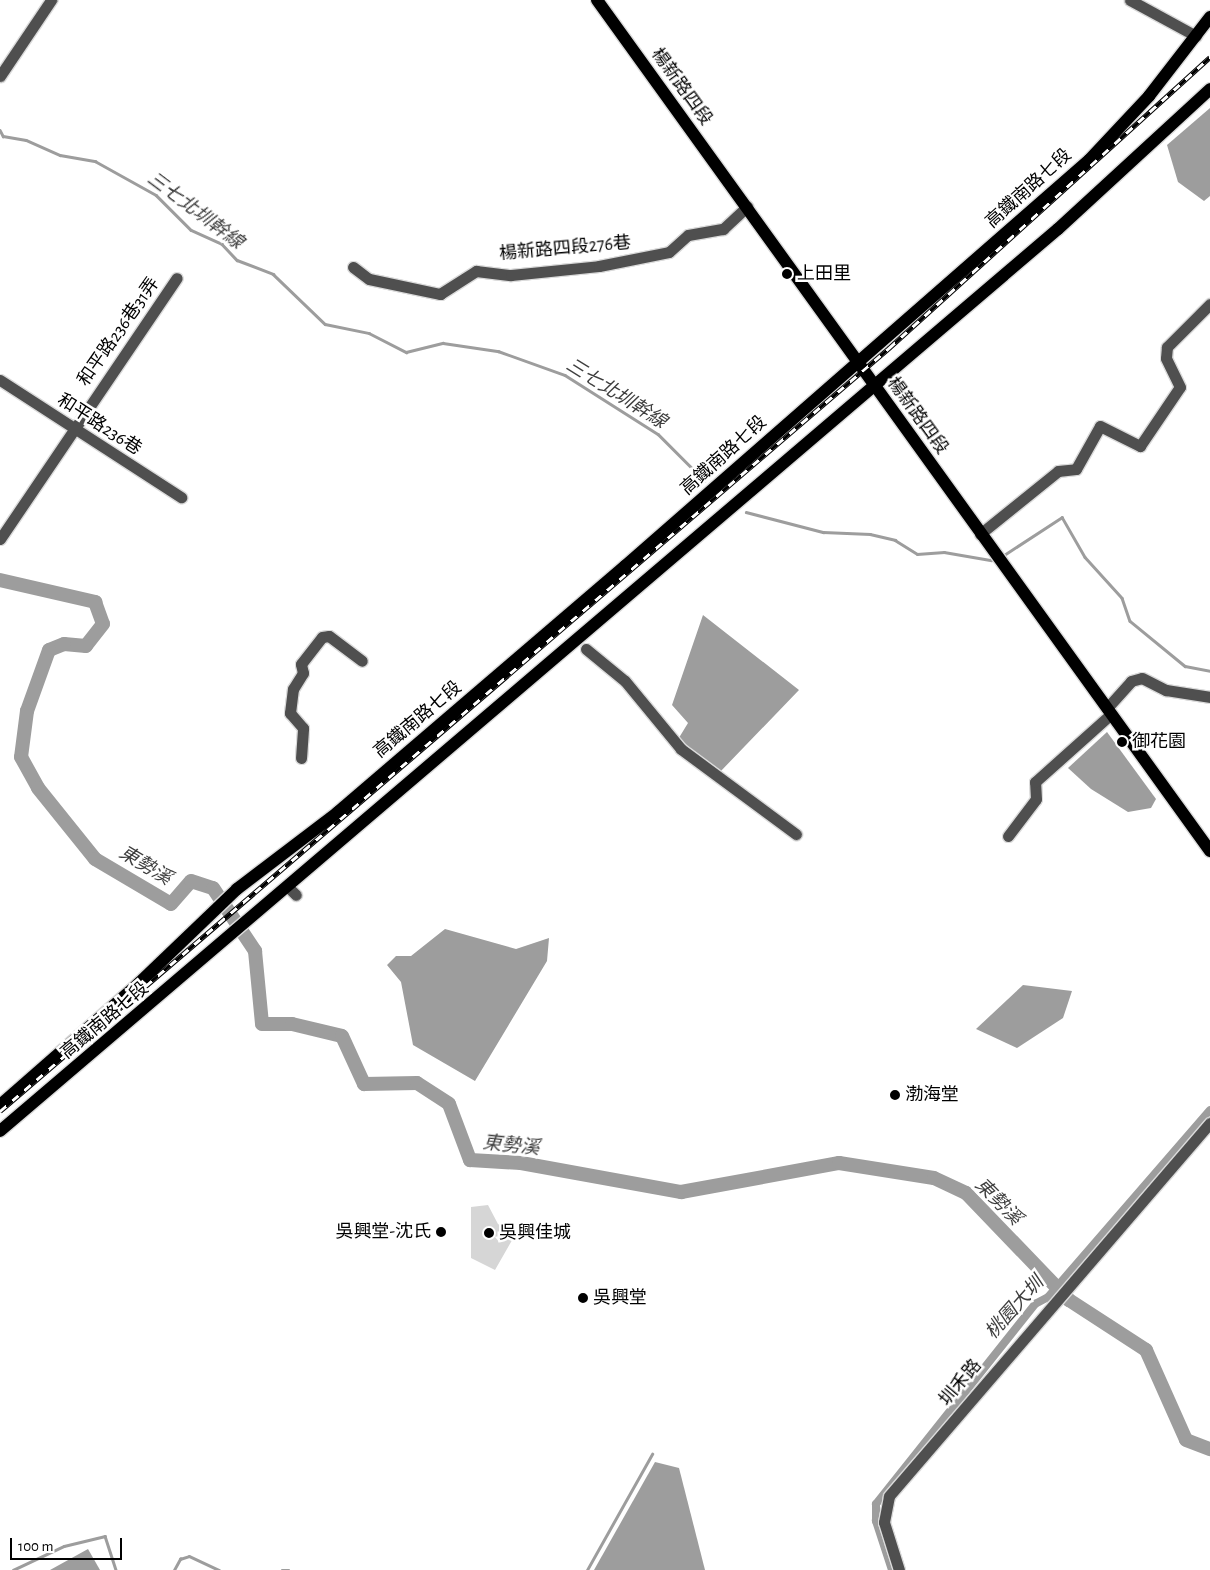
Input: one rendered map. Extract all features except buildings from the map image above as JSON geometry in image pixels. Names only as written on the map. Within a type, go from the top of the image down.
[{"type":"main road","name":"楊新路四段","points":[[597,0],[1210,851]]},
{"type":"main road","name":"高鐵南路七段","points":[[0,1105],[138,984],[234,892],[625,566],[1089,160],[1149,96],[1210,17]]},
{"type":"main road","points":[[874,385],[1058,229],[1210,89]]},
{"type":"main road","name":"高鐵南路七段","points":[[0,1131],[248,923],[292,891],[874,385]]},
{"type":"street","points":[[0,76],[51,0]]},
{"type":"street","points":[[1130,0],[1142,4],[1196,36]]},
{"type":"street","name":"楊新路四段276巷","points":[[353,267],[369,279],[440,294],[476,272],[521,274],[599,266],[669,252],[688,235],[723,229],[747,207]]},
{"type":"street","name":"和平路236巷31弄","points":[[0,539],[178,278]]},
{"type":"street","points":[[980,534],[1058,470],[1076,469],[1100,426],[1140,446],[1180,387],[1166,358],[1167,347],[1210,304]]},
{"type":"street","name":"和平路236巷","points":[[0,380],[72,431],[181,497]]},
{"type":"street","points":[[301,758],[303,728],[290,713],[293,689],[302,673],[301,664],[322,637],[329,636],[362,661]]},
{"type":"street","points":[[586,649],[625,681],[681,749],[796,834]]},
{"type":"street","points":[[1008,836],[1036,799],[1035,782],[1109,711],[1131,681],[1142,678],[1166,690],[1210,697]]},
{"type":"street","name":"圳禾路","points":[[899,1570],[884,1522],[889,1496],[1052,1302],[1210,1123]]},
{"type":"shaded area","points":[[1210,108],[1210,196],[1204,201],[1178,182],[1167,145]]},
{"type":"shaded area","points":[[703,615],[799,690],[719,773],[677,741],[688,723],[672,705]]},
{"type":"shaded area","points":[[1107,732],[1156,799],[1151,808],[1128,812],[1091,789],[1068,768]]},
{"type":"shaded area","points":[[445,929],[516,949],[549,938],[547,961],[475,1081],[413,1045],[401,982],[387,965],[396,956],[411,956]]},
{"type":"shaded area","points":[[1023,985],[1072,991],[1063,1018],[1017,1048],[976,1029]]},
{"type":"shaded area","points":[[488,1205],[498,1224],[515,1235],[495,1270],[471,1258],[471,1207]]},
{"type":"shaded area","points":[[655,1462],[679,1468],[705,1570],[594,1570]]},
{"type":"shaded area","points":[[88,1549],[100,1570],[50,1570]]},
{"type":"waterway","name":"三七北圳幹線","points":[[0,130],[3,136],[26,140],[60,155],[95,161],[156,195],[191,230],[222,244],[237,260],[273,274],[325,324],[369,333],[406,352],[443,343],[498,351],[565,375],[658,434],[705,481]]},
{"type":"waterway","name":"三七北圳幹線","points":[[746,512],[823,532],[870,534],[895,540],[917,554],[944,552],[991,560]]},
{"type":"waterway","name":"三七北圳幹線","points":[[1004,555],[1062,517],[1085,557],[1122,598],[1130,621],[1185,666],[1210,671]]},
{"type":"waterway","name":"東勢溪","points":[[0,580],[95,602],[103,624],[86,646],[64,644],[49,650],[27,711],[21,757],[38,788],[95,859],[171,904],[191,881],[213,888],[255,951],[262,1024],[292,1024],[342,1036],[364,1084],[417,1083],[449,1104],[470,1160],[521,1163],[681,1192],[839,1163],[934,1178],[966,1193],[1069,1300],[1146,1350],[1186,1440],[1210,1449]]},
{"type":"waterway","name":"桃園大圳","points":[[892,1570],[876,1521],[876,1504],[1035,1304],[1048,1297],[1210,1110]]},
{"type":"waterway","points":[[587,1570],[652,1454]]},
{"type":"waterway","points":[[13,1570],[64,1546],[105,1536],[116,1570]]},
{"type":"waterway","points":[[174,1570],[180,1559],[189,1556],[219,1570]]},
{"type":"waterway","points":[[282,1570],[289,1570]]},
{"type":"railway","points":[[0,1111],[889,348],[1210,57]]},
{"type":"place","name":"上田里","points":[[787,274]]},
{"type":"place","name":"御花園","points":[[1122,742]]},
{"type":"place","name":"渤海堂","points":[[895,1095]]},
{"type":"place","name":"吳興堂-沈氏","points":[[441,1232]]},
{"type":"place","name":"吳興佳城","points":[[489,1233]]},
{"type":"place","name":"吳興堂","points":[[583,1298]]}]
